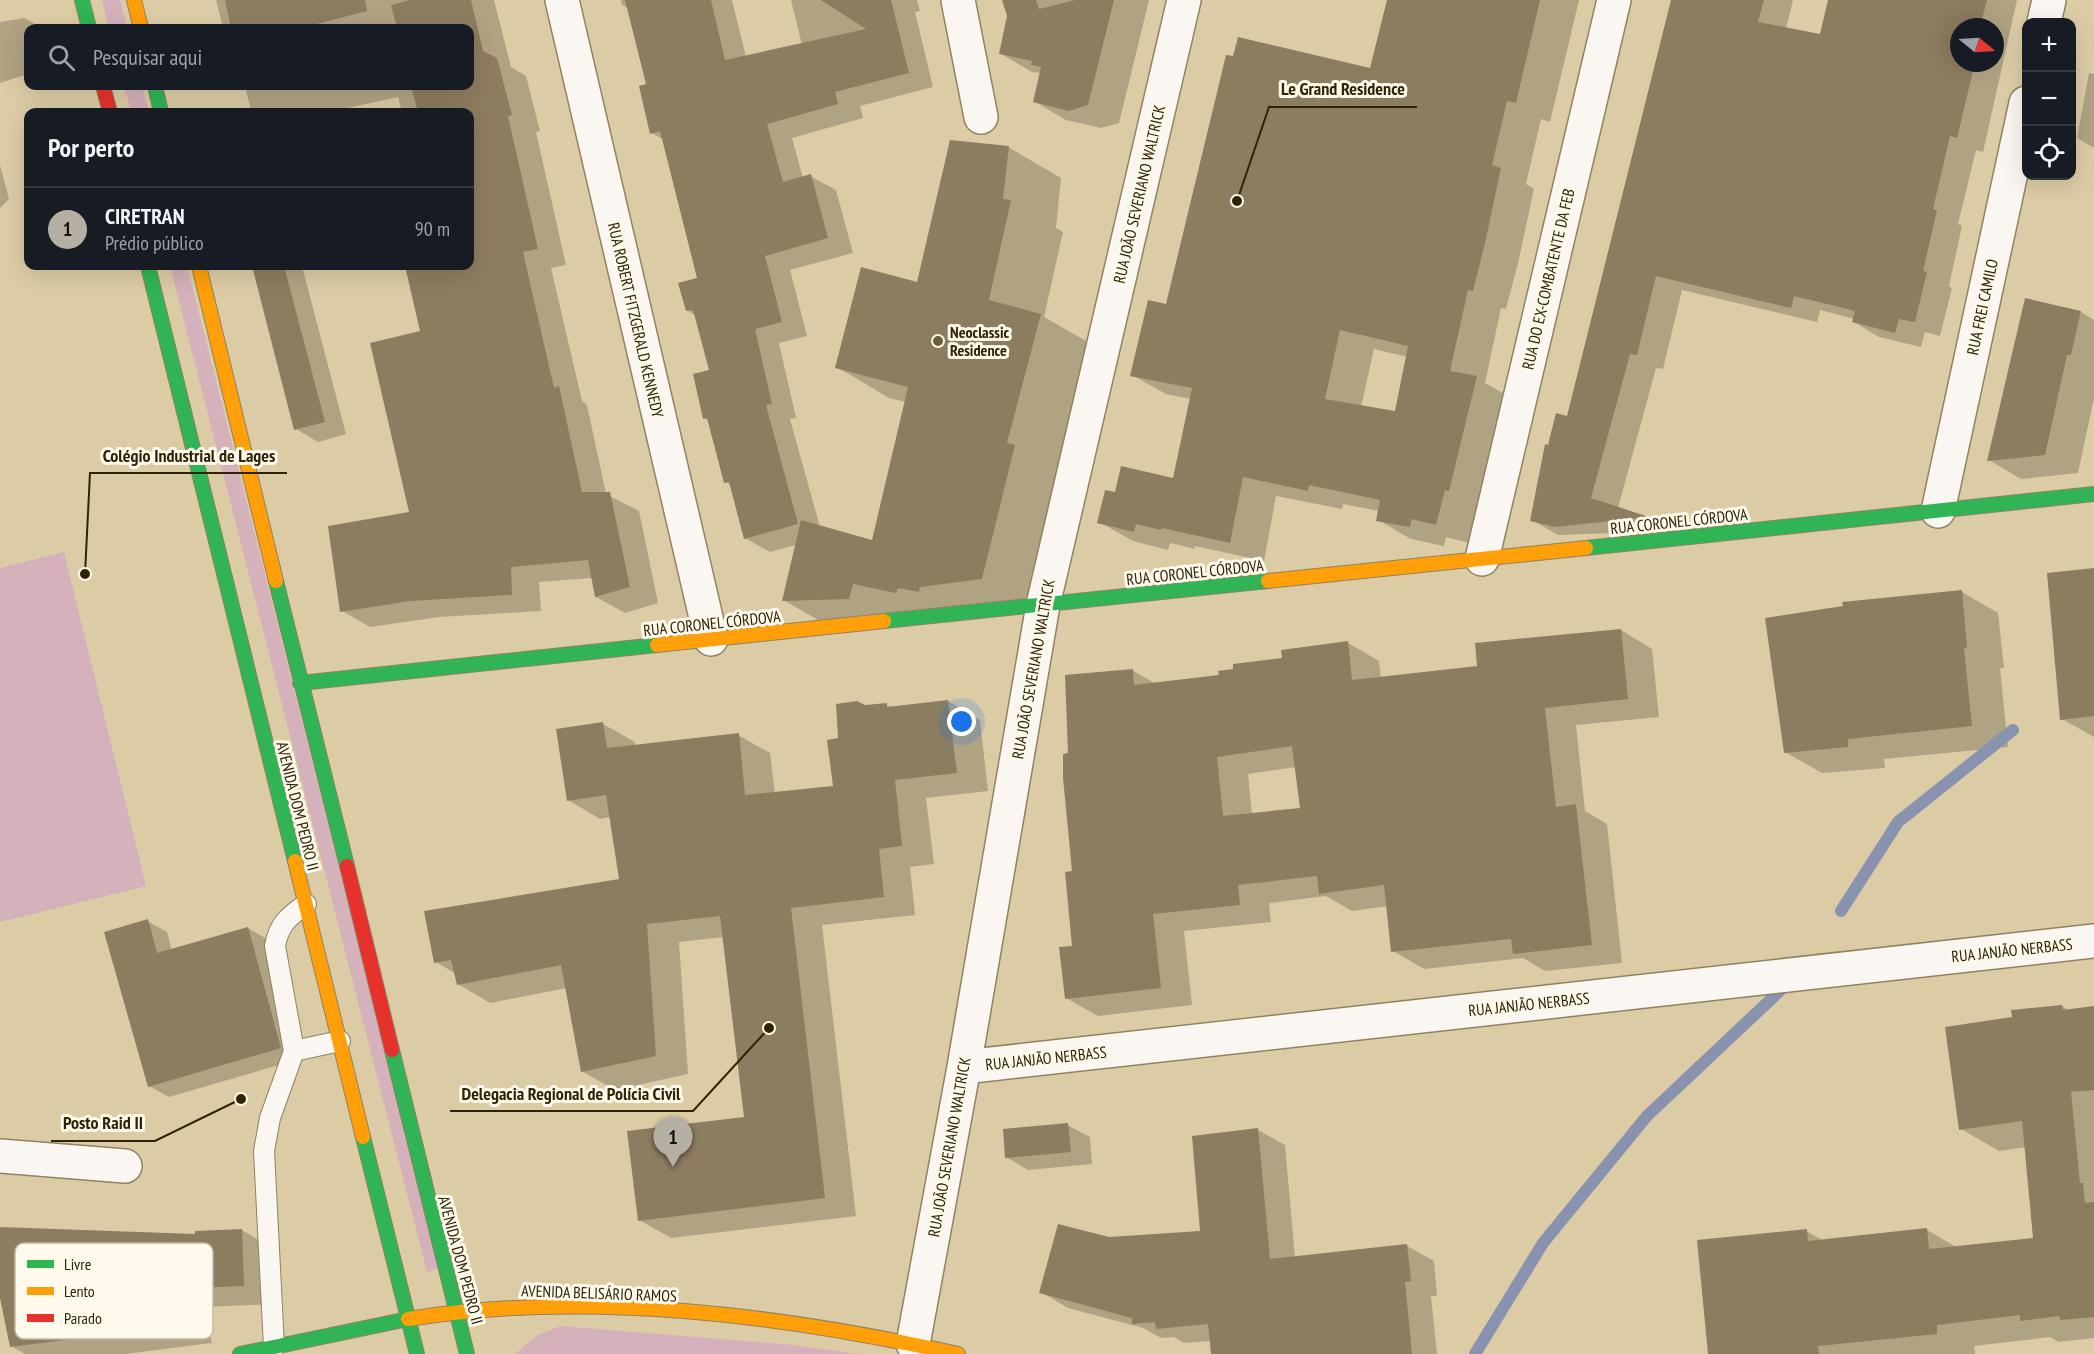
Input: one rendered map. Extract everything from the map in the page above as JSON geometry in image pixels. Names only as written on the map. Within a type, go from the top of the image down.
[{"type":"main road","points":[[82,0],[88,24]]},
{"type":"main road","points":[[134,0],[140,24]]},
{"type":"main road","points":[[104,90],[109,108]]},
{"type":"main road","points":[[156,90],[161,108]]},
{"type":"main road","name":"AVENIDA DOM PEDRO II","points":[[149,270],[417,1354]]},
{"type":"main road","name":"AVENIDA DOM PEDRO II","points":[[200,270],[467,1354]]},
{"type":"main road","name":"RUA CORONEL CÓRDOVA","points":[[300,683],[2094,494]]},
{"type":"main road","name":"AVENIDA BELISÁRIO RAMOS","points":[[240,1354],[457,1309],[571,1305],[680,1312],[800,1325],[958,1354]]},
{"type":"street","name":"RUA ROBERT FITZGERALD KENNEDY","points":[[562,0],[711,639]]},
{"type":"street","points":[[958,0],[981,117]]},
{"type":"street","name":"RUA JOÃO SEVERIANO WALTRICK","points":[[913,1344],[964,1067],[1042,605],[1184,0]]},
{"type":"street","name":"RUA DO EX-COMBATENTE DA FEB","points":[[1482,559],[1614,0]]},
{"type":"street","points":[[2045,18],[2049,0]]},
{"type":"street","name":"RUA FREI CAMILO","points":[[1938,511],[2022,122]]},
{"type":"street","name":"RUA JANJÃO NERBASS","points":[[964,1067],[2094,941]]},
{"type":"street","points":[[0,1156],[125,1166]]},
{"type":"lane","points":[[273,1347],[264,1151],[270,1118],[294,1051],[275,946],[278,929],[286,918],[306,904]]},
{"type":"lane","points":[[294,1051],[340,1041]]},
{"type":"shaded area","points":[[102,0],[120,0],[126,24],[108,24]]},
{"type":"shaded area","points":[[125,90],[143,90],[148,108],[130,108]]},
{"type":"shaded area","points":[[171,270],[188,270],[440,1268],[427,1272]]},
{"type":"shaded area","points":[[64,552],[146,886],[0,922],[0,568]]},
{"type":"shaded area","points":[[560,1326],[784,1344],[859,1354],[515,1354],[538,1335]]},
{"type":"building","points":[[225,0],[365,0],[367,11],[317,24],[230,24]]},
{"type":"building","points":[[410,0],[471,0],[483,51],[497,58],[512,115],[508,116],[538,249],[523,252],[554,388],[559,386],[582,492],[610,492],[630,587],[595,597],[588,560],[511,567],[512,595],[410,601],[340,612],[328,526],[409,512],[370,343],[420,331],[406,270],[474,270],[474,108],[417,108],[412,90],[474,90],[474,24],[396,24],[391,5]]},
{"type":"building","points":[[625,0],[711,0],[725,60],[866,29],[821,0],[891,0],[909,73],[835,92],[838,104],[767,124],[783,182],[811,174],[828,238],[765,256],[782,322],[755,329],[772,404],[766,405],[798,524],[744,539],[729,482],[724,483],[707,418],[703,419],[693,374],[709,370],[693,310],[686,311],[678,283],[697,278],[660,131],[650,134],[639,86],[646,84]]},
{"type":"building","points":[[1002,0],[1036,0],[1039,9],[1075,0],[1114,0],[1088,105],[1069,111],[1033,102],[1041,67],[1031,65],[1032,61],[999,54],[1007,16]]},
{"type":"building","points":[[1387,0],[1540,0],[1516,103],[1507,101],[1492,165],[1501,168],[1473,291],[1468,290],[1450,371],[1477,376],[1449,491],[1445,490],[1436,525],[1412,519],[1410,527],[1376,521],[1380,500],[1309,485],[1308,491],[1243,477],[1230,543],[1136,524],[1134,532],[1097,523],[1105,490],[1115,492],[1121,466],[1173,478],[1192,388],[1130,376],[1148,300],[1166,304],[1226,55],[1233,56],[1238,37],[1370,68]],"holes":[[[1340,330],[1408,346],[1395,411],[1325,399]]]},
{"type":"building","points":[[1671,0],[1764,0],[1758,22],[1820,34],[1828,0],[1987,0],[1982,18],[1950,18],[1950,72],[1973,72],[1957,138],[1950,136],[1933,209],[1937,210],[1923,271],[1927,272],[1915,322],[1899,319],[1895,333],[1852,322],[1855,311],[1794,296],[1791,308],[1656,276],[1637,355],[1630,354],[1591,498],[1649,517],[1555,527],[1530,521],[1545,444],[1548,445],[1556,413],[1567,416]]},
{"type":"building","points":[[950,140],[1009,146],[1003,199],[1011,200],[989,300],[1041,314],[1007,443],[1015,445],[982,579],[920,587],[919,592],[898,588],[896,593],[853,584],[849,599],[782,601],[801,520],[872,540],[908,387],[835,368],[861,267],[917,282]]},
{"type":"building","points":[[253,270],[285,270],[325,422],[294,430]]},
{"type":"building","points":[[2025,298],[2081,311],[2071,355],[2067,355],[2045,455],[1987,461]]},
{"type":"building","points":[[2094,568],[2094,716],[2060,720],[2047,573]]},
{"type":"building","points":[[1962,590],[1967,648],[1964,648],[1972,726],[1848,739],[1848,747],[1784,753],[1765,618],[1843,606],[1842,602]]},
{"type":"building","points":[[1621,629],[1628,699],[1545,708],[1556,807],[1576,804],[1592,945],[1513,954],[1511,939],[1391,952],[1384,885],[1319,894],[1317,876],[1238,885],[1240,905],[1153,914],[1161,988],[1065,999],[1059,947],[1072,946],[1065,872],[1072,871],[1063,778],[1063,754],[1068,753],[1065,675],[1133,669],[1134,685],[1219,675],[1218,671],[1233,669],[1233,664],[1282,658],[1281,650],[1348,641],[1352,680],[1477,666],[1475,643]],"holes":[[[1292,746],[1300,808],[1223,816],[1217,757]]]},
{"type":"building","points":[[948,700],[957,773],[895,780],[902,846],[879,849],[884,897],[791,908],[825,1198],[638,1221],[627,1131],[744,1117],[720,916],[647,924],[656,1056],[581,1072],[561,965],[457,985],[451,960],[434,963],[424,911],[619,879],[606,795],[567,801],[556,729],[603,722],[607,748],[739,733],[745,795],[833,786],[827,740],[838,738],[836,704],[857,701],[865,705],[887,703],[887,707]]},
{"type":"building","points":[[148,919],[157,953],[248,927],[281,1048],[148,1087],[104,932]]},
{"type":"building","points":[[2062,1005],[2063,1010],[2094,1006],[2094,1090],[2071,1092],[2080,1183],[2083,1183],[2085,1203],[2094,1202],[2094,1317],[2060,1320],[2059,1316],[2020,1321],[2020,1315],[1937,1325],[1937,1334],[1818,1346],[1819,1354],[1708,1354],[1697,1240],[1807,1229],[1808,1241],[1927,1228],[1929,1249],[2033,1238],[2022,1121],[1959,1130],[1945,1027],[2012,1017],[2011,1010]]},
{"type":"building","points":[[1068,1123],[1071,1152],[1005,1158],[1003,1129]]},
{"type":"building","points":[[1258,1128],[1270,1259],[1407,1244],[1411,1281],[1405,1282],[1412,1354],[1211,1354],[1208,1324],[1156,1329],[1155,1322],[1132,1324],[1132,1318],[1039,1293],[1058,1224],[1109,1237],[1200,1231],[1192,1136]]},
{"type":"building","points":[[0,1227],[195,1234],[195,1231],[242,1229],[244,1286],[213,1287],[213,1243],[15,1243],[15,1339],[72,1339],[10,1347],[0,1298]]},
{"type":"waterway","points":[[1841,911],[1898,822],[2013,730]]},
{"type":"waterway","points":[[1475,1354],[1543,1243],[1647,1116],[1785,986]]},
{"type":"traffic: fast","points":[[82,0],[88,24]]},
{"type":"traffic: fast","points":[[156,90],[160,108]]},
{"type":"traffic: fast","points":[[149,270],[295,861]]},
{"type":"traffic: fast","points":[[1586,548],[2094,494]]},
{"type":"traffic: fast","points":[[276,581],[347,866]]},
{"type":"traffic: fast","points":[[884,621],[1268,581]]},
{"type":"traffic: fast","points":[[300,683],[657,645]]},
{"type":"traffic: fast","points":[[392,1050],[467,1354]]},
{"type":"traffic: fast","points":[[363,1137],[417,1354]]},
{"type":"traffic: fast","points":[[240,1354],[408,1319]]},
{"type":"traffic: slow","points":[[134,0],[140,24]]},
{"type":"traffic: slow","points":[[200,270],[276,581]]},
{"type":"traffic: slow","points":[[1268,581],[1586,548]]},
{"type":"traffic: slow","points":[[657,645],[884,621]]},
{"type":"traffic: slow","points":[[295,861],[363,1137]]},
{"type":"traffic: slow","points":[[408,1319],[476,1311],[545,1307],[614,1307],[684,1311],[823,1328],[958,1354]]},
{"type":"traffic: jam","points":[[104,90],[109,108]]},
{"type":"traffic: jam","points":[[347,866],[392,1050]]},
{"type":"place","name":"Le Grand Residence","points":[[1237,201]]},
{"type":"place","name":"Neoclassic Residence","points":[[938,341]]},
{"type":"place","name":"Colégio Industrial de Lages","points":[[85,574]]},
{"type":"place","name":"Delegacia Regional de Polícia Civil","points":[[769,1028]]},
{"type":"place","name":"Posto Raid II","points":[[241,1099]]},
{"type":"place","name":"CIRETRAN","points":[[673,1167]]}]
